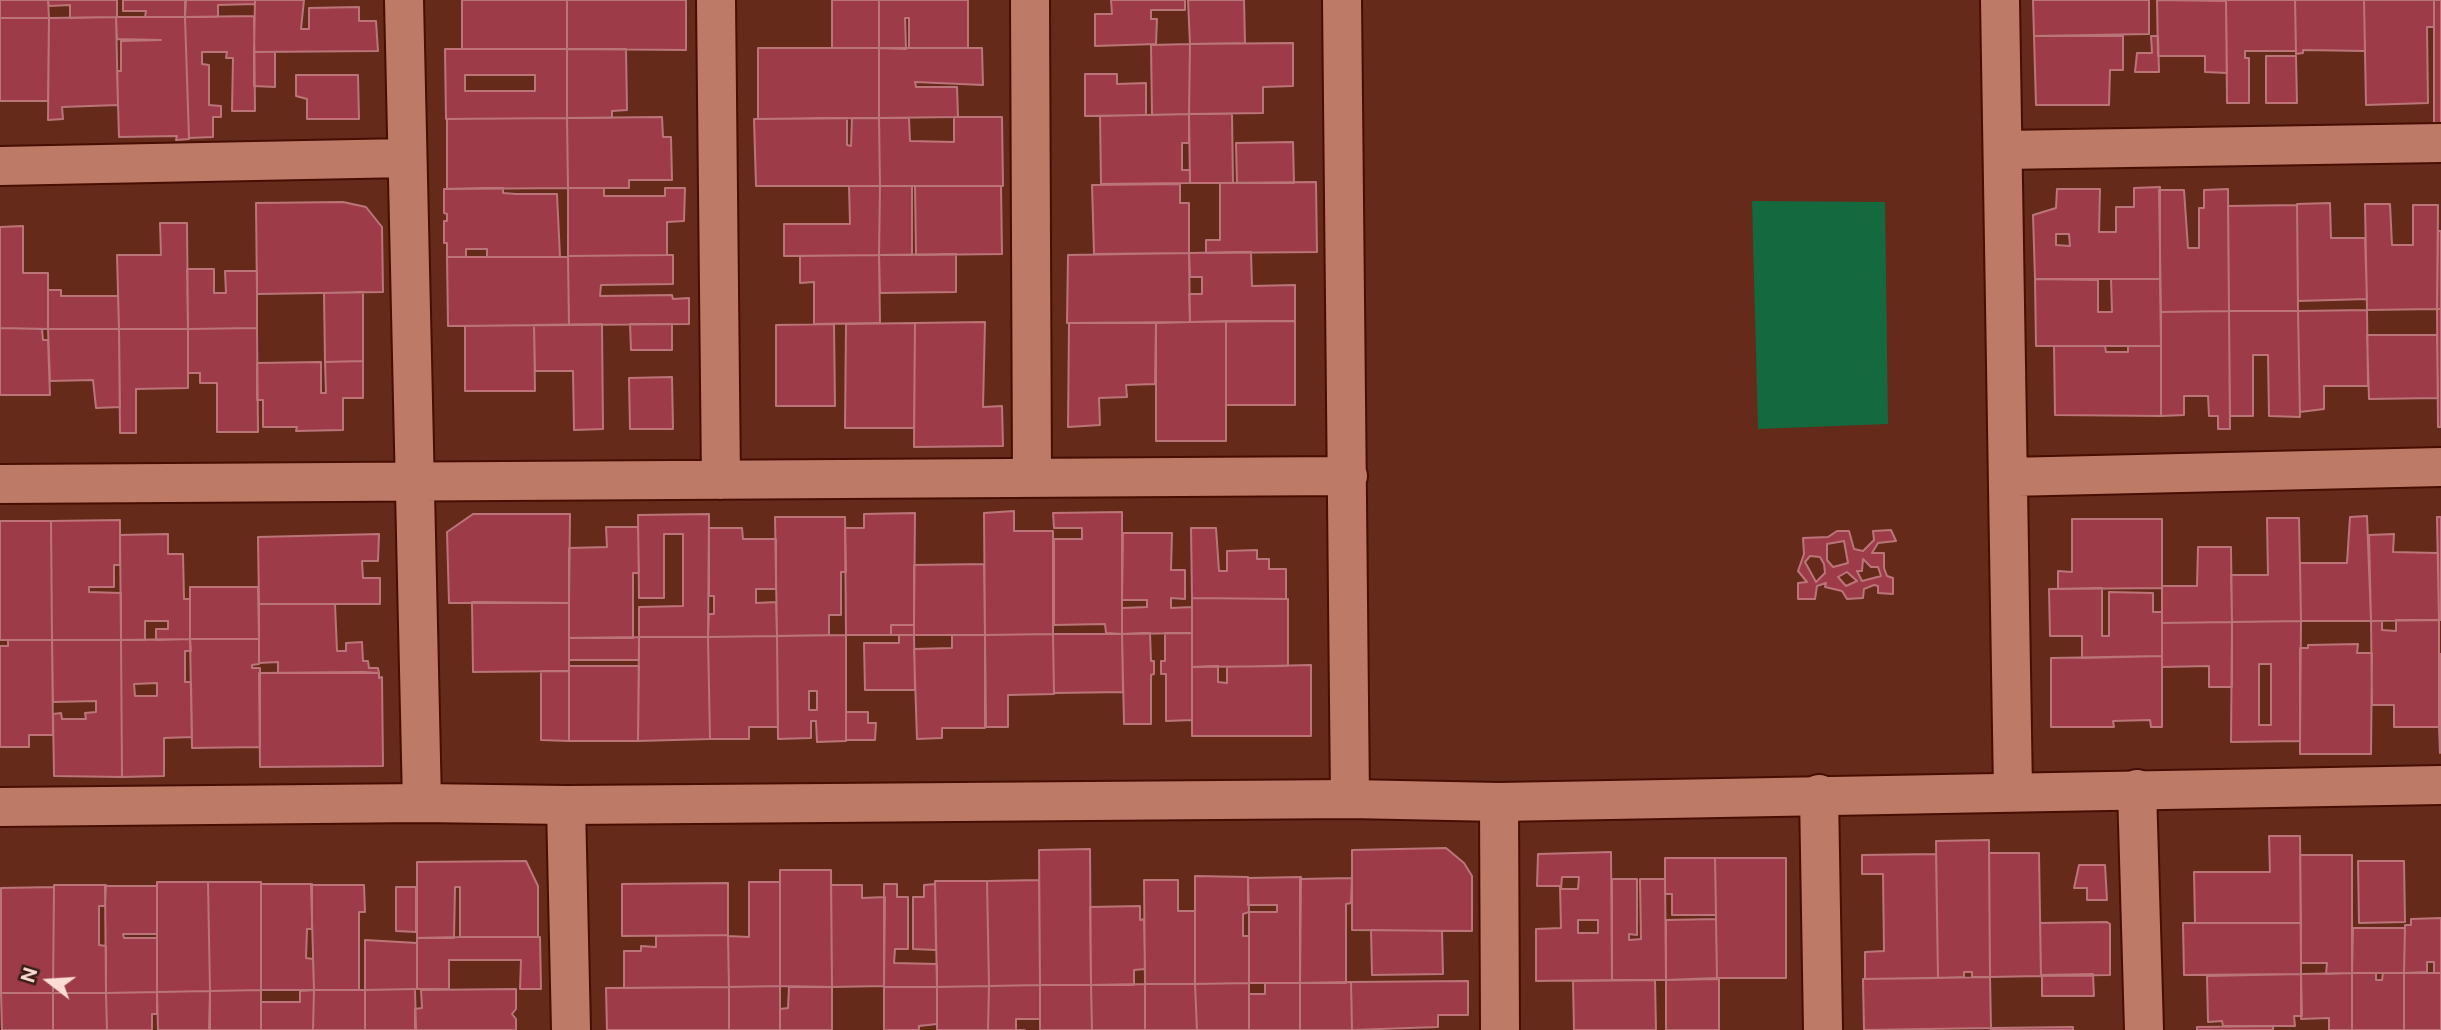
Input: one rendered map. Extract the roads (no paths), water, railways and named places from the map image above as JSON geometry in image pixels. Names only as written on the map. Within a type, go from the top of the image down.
[{"type":"street","points":[[404,0],[422,803]]},
{"type":"street","points":[[716,0],[721,480]]},
{"type":"street","points":[[1030,0],[1032,478]]},
{"type":"street","points":[[1342,0],[1350,799]]},
{"type":"street","points":[[2000,0],[2013,791]]},
{"type":"street","points":[[2003,150],[2441,143]]},
{"type":"street","points":[[0,166],[407,158]]},
{"type":"street","points":[[2008,477],[2441,467]]},
{"type":"street","points":[[0,484],[415,479],[1348,476]]},
{"type":"street","points":[[0,807],[422,803],[566,806],[1350,799],[1499,802],[1819,794],[2441,785]]},
{"type":"street","points":[[2137,789],[2144,1030]]},
{"type":"street","points":[[1819,794],[1822,1030]]},
{"type":"street","points":[[1499,802],[1500,1030]]},
{"type":"street","points":[[566,806],[571,1030]]}]
